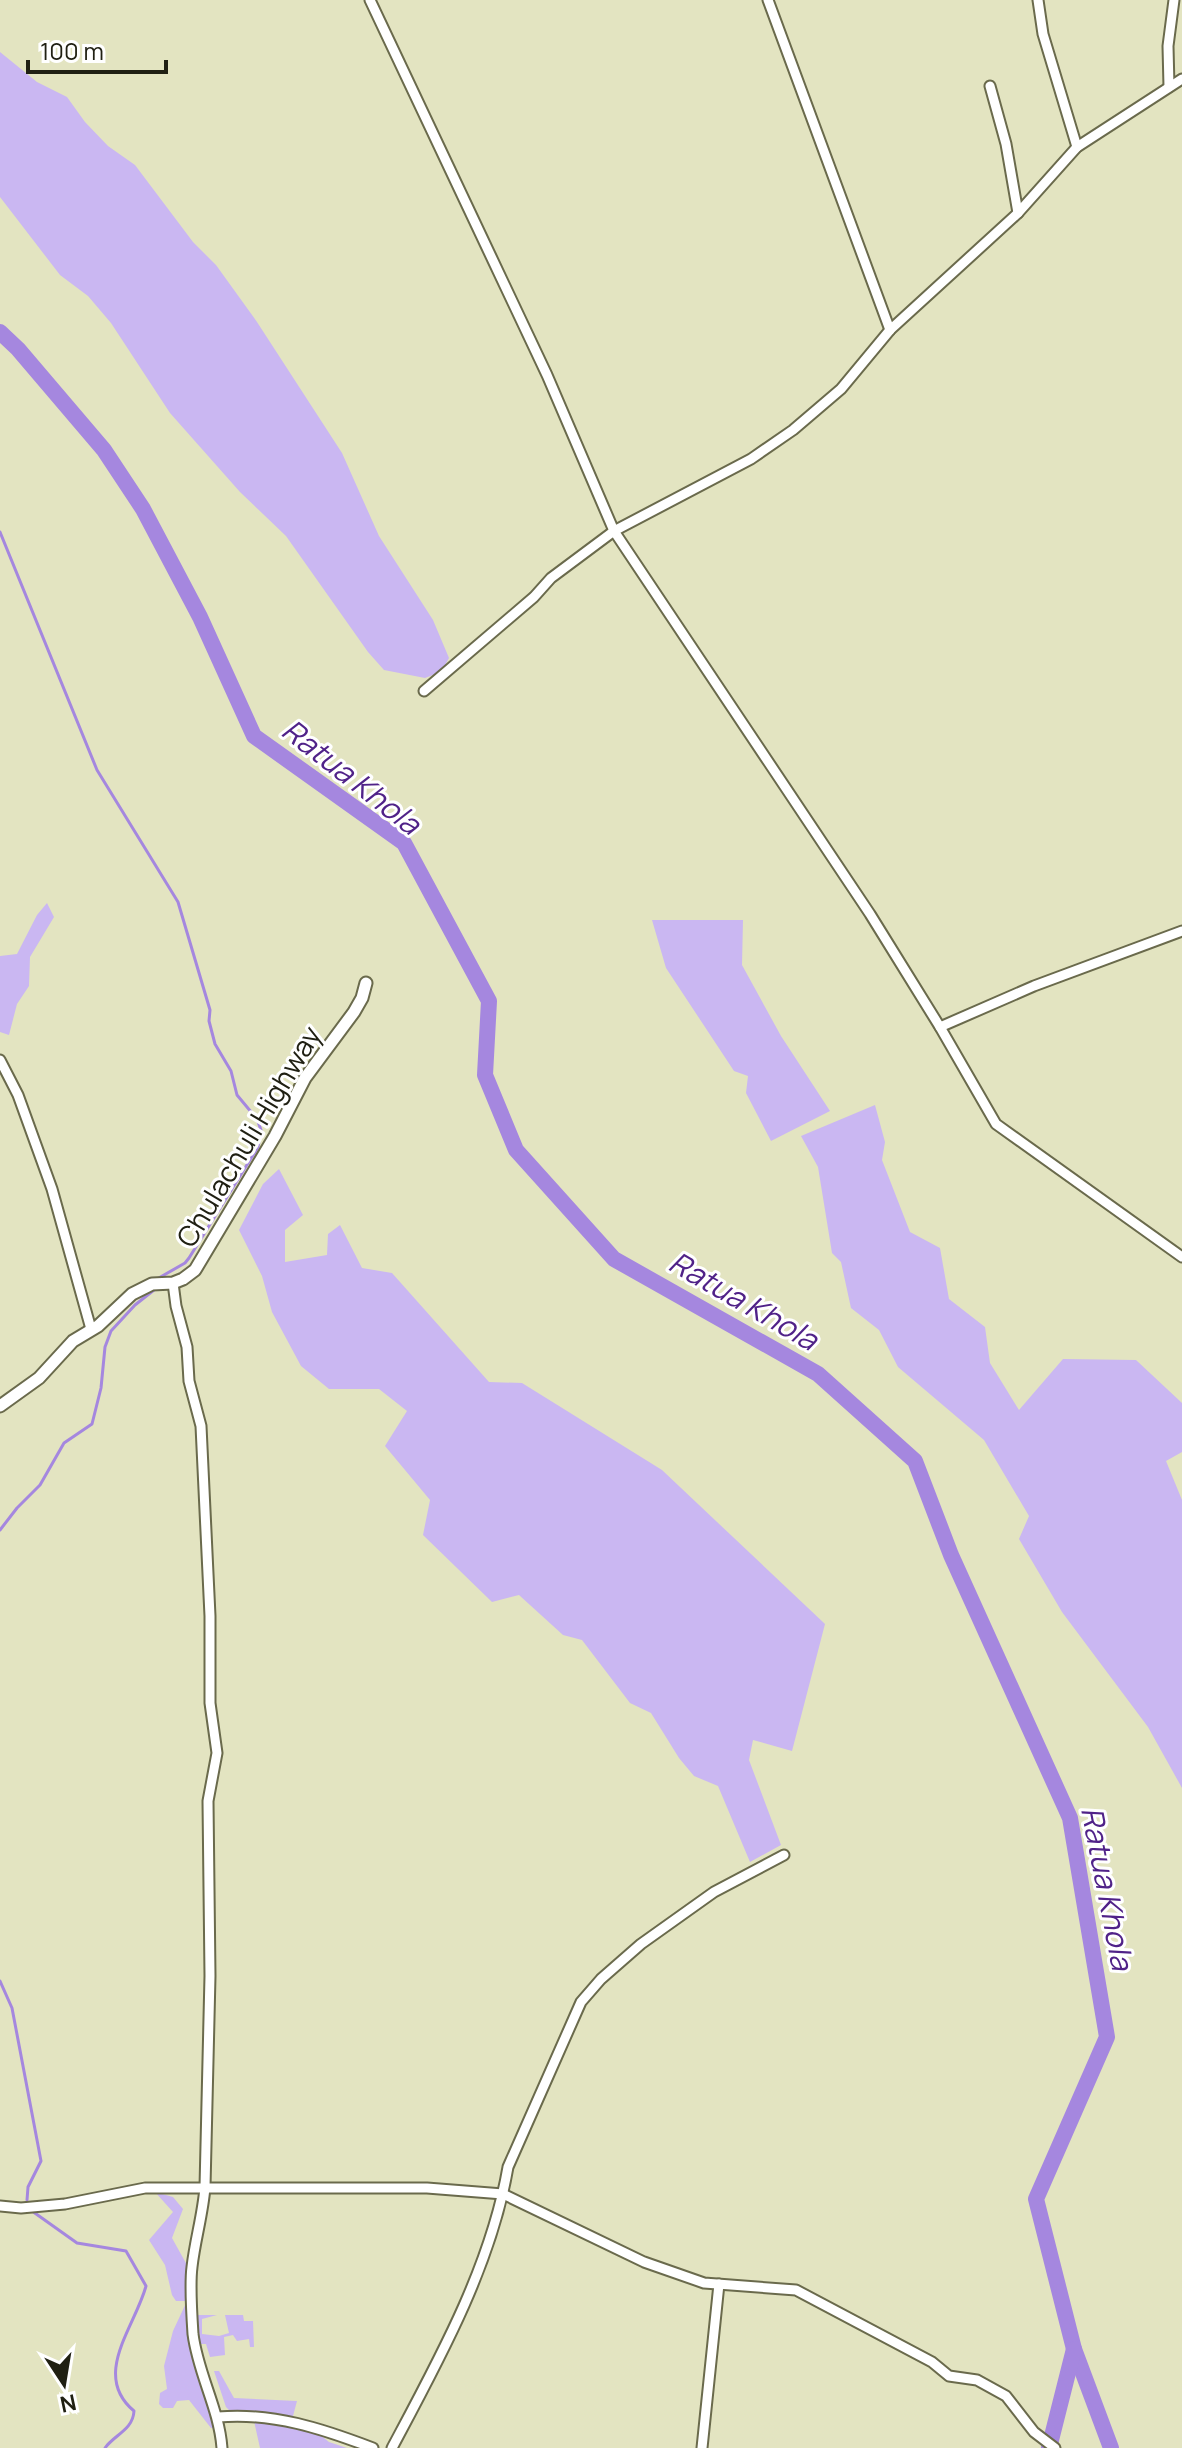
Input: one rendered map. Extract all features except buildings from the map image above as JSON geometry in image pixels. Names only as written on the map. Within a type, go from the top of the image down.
[{"type":"street","points":[[370,0],[547,375],[614,531],[849,883],[940,1027],[996,1124],[1182,1257]]},
{"type":"street","points":[[768,0],[890,330]]},
{"type":"street","points":[[1038,0],[1043,34],[1077,147]]},
{"type":"street","points":[[1169,87],[1168,46],[1174,0]]},
{"type":"street","points":[[424,691],[534,597],[551,578],[614,531],[751,459],[793,430],[841,389],[890,330],[1018,213],[1077,147],[1182,79]]},
{"type":"street","points":[[990,86],[1006,144],[1018,213]]},
{"type":"street","points":[[940,1027],[1034,986],[1182,931]]},
{"type":"street","name":"Chulachuli Highway","points":[[0,1406],[39,1378],[73,1341],[98,1326],[143,1287],[173,1283],[195,1270],[275,1136],[305,1078],[354,1012],[366,983]]},
{"type":"street","points":[[0,1060],[18,1095],[48,1176],[91,1329]]},
{"type":"street","points":[[173,1283],[187,1347],[189,1381],[201,1426],[210,1616],[210,1703],[217,1753],[208,1801],[210,1976],[205,2187],[202,2220],[191,2270],[197,2359],[218,2417],[222,2448]]},
{"type":"street","points":[[392,2448],[470,2290],[503,2194],[508,2167],[581,2002],[601,1979],[641,1944],[714,1892],[784,1855]]},
{"type":"street","points":[[0,2206],[21,2208],[65,2204],[145,2188],[427,2188],[503,2194],[644,2262],[704,2283],[796,2290],[932,2362],[949,2376],[977,2380],[1006,2396],[1034,2432],[1055,2448]]},
{"type":"street","points":[[702,2448],[719,2284]]},
{"type":"street","points":[[218,2417],[232,2415],[294,2422],[373,2448]]},
{"type":"shaded area","points":[[0,52],[37,82],[67,97],[108,146],[135,165],[193,242],[216,265],[257,322],[342,453],[379,536],[433,620],[449,658],[441,672],[425,678],[384,670],[286,536],[240,492],[170,413],[111,323],[88,296],[60,275],[0,197]]},
{"type":"shaded area","points":[[47,903],[54,917],[30,957],[29,986],[17,1004],[9,1035],[0,1032],[0,956],[17,954],[37,915]]},
{"type":"shaded area","points":[[652,920],[743,920],[742,965],[781,1036],[830,1111],[771,1141],[746,1093],[748,1076],[734,1071],[666,968]]},
{"type":"shaded area","points":[[875,1105],[885,1142],[882,1160],[910,1232],[940,1248],[949,1299],[985,1327],[990,1363],[1019,1410],[1063,1359],[1136,1360],[1182,1403],[1182,1452],[1166,1461],[1182,1500],[1182,1788],[1148,1727],[1062,1612],[1019,1539],[1029,1516],[984,1440],[898,1367],[879,1330],[851,1308],[841,1262],[832,1253],[818,1167],[801,1136]]},
{"type":"shaded area","points":[[279,1169],[303,1215],[285,1230],[285,1262],[327,1255],[328,1234],[340,1225],[362,1268],[392,1273],[489,1382],[522,1383],[662,1470],[825,1624],[792,1751],[753,1740],[749,1760],[781,1845],[750,1862],[718,1786],[694,1776],[651,1713],[630,1703],[582,1640],[563,1635],[519,1595],[492,1602],[423,1535],[430,1500],[385,1446],[407,1411],[379,1389],[329,1389],[301,1366],[272,1312],[262,1276],[239,1230],[263,1184]]},
{"type":"shaded area","points":[[155,2192],[173,2197],[183,2209],[172,2238],[187,2265],[190,2341],[202,2390],[218,2429],[211,2428],[189,2400],[177,2401],[173,2408],[163,2408],[159,2404],[160,2393],[167,2389],[164,2366],[173,2331],[187,2301],[176,2301],[172,2295],[165,2265],[149,2240],[173,2212]]},
{"type":"shaded area","points":[[198,2315],[217,2315],[202,2319],[202,2334],[219,2336],[229,2333],[225,2315],[243,2315],[244,2321],[253,2321],[254,2347],[250,2347],[249,2339],[237,2341],[233,2335],[224,2337],[225,2355],[210,2357],[206,2344],[198,2344]]},
{"type":"shaded area","points":[[214,2371],[219,2371],[234,2398],[297,2401],[293,2416],[233,2414],[226,2407]]},
{"type":"shaded area","points":[[254,2421],[315,2431],[329,2442],[347,2448],[260,2448]]},
{"type":"waterway","name":"Ratua Khola","points":[[0,332],[104,450],[143,509],[200,617],[254,736],[404,843],[489,1001],[485,1075],[516,1150],[614,1259],[818,1374],[915,1461],[951,1555],[1070,1818],[1107,2037],[1036,2199],[1074,2349],[1111,2448]]},
{"type":"waterway","points":[[0,532],[97,770],[178,902],[210,1010],[209,1021],[215,1044],[231,1071],[237,1095],[257,1119],[261,1130],[258,1147],[189,1258],[157,1279]]},
{"type":"waterway","points":[[0,1530],[40,1485],[64,1443],[92,1424],[101,1388],[105,1347],[111,1331],[154,1290]]},
{"type":"waterway","points":[[0,1981],[12,2008],[41,2161],[28,2187],[27,2200]]},
{"type":"waterway","points":[[32,2211],[77,2243],[126,2251],[146,2286],[116,2366],[116,2382],[122,2397],[134,2411],[133,2418],[127,2428],[105,2448]]},
{"type":"waterway","points":[[1049,2448],[1074,2349]]}]
